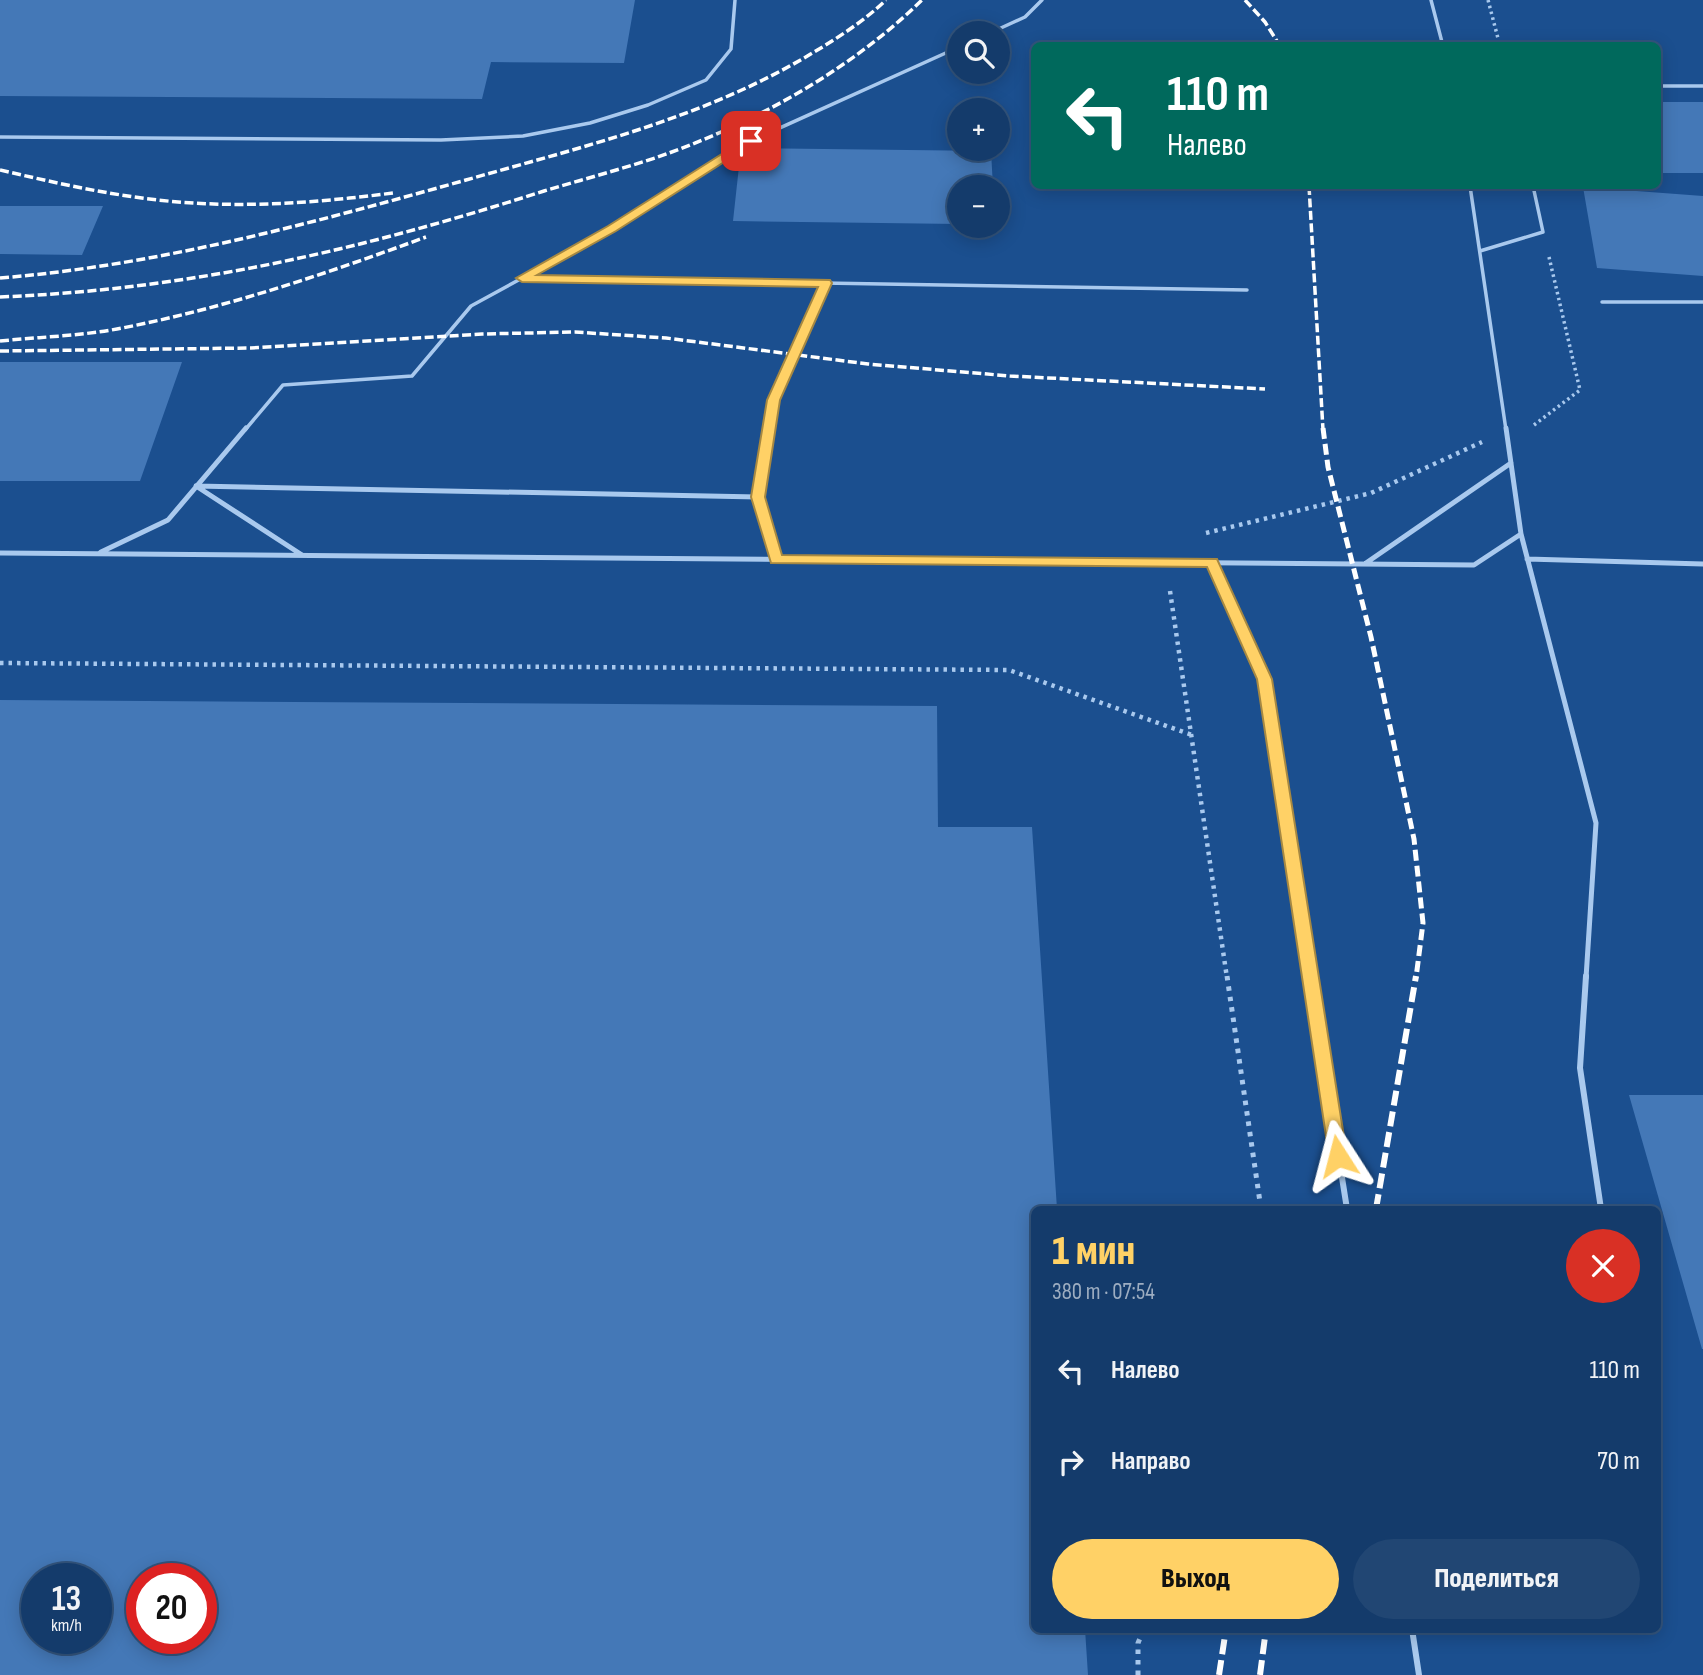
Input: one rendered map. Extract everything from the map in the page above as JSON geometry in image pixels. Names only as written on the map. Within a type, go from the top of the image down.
[{"type":"lane","points":[[0,137],[441,141],[523,136],[602,120],[648,105],[706,80],[731,49],[735,0]]},
{"type":"lane","points":[[1010,24],[1025,18],[1042,0]]},
{"type":"lane","points":[[1431,0],[1442,42]]},
{"type":"lane","points":[[97,554],[168,520],[283,384],[412,376],[471,306],[612,229],[751,141],[947,52]]},
{"type":"lane","points":[[1661,86],[1703,86]]},
{"type":"lane","points":[[1470,189],[1521,534],[1596,824],[1580,1068],[1601,1206]]},
{"type":"lane","points":[[1480,251],[1544,232],[1534,189]]},
{"type":"lane","points":[[522,278],[1247,290]]},
{"type":"lane","points":[[776,559],[758,497],[774,400],[826,283]]},
{"type":"lane","points":[[1602,302],[1703,302]]},
{"type":"lane","points":[[1365,564],[1511,463]]},
{"type":"lane","points":[[196,486],[758,497]]},
{"type":"lane","points":[[196,486],[302,555]]},
{"type":"lane","points":[[0,553],[1474,565],[1521,534]]},
{"type":"lane","points":[[1527,559],[1703,564]]},
{"type":"lane","points":[[1212,562],[1265,679],[1347,1206]]},
{"type":"lane","points":[[1413,1633],[1419,1675]]},
{"type":"path","points":[[1488,0],[1499,42]]},
{"type":"path","points":[[1261,1206],[1166,562],[1167,542],[1371,493],[1472,445],[1531,427],[1580,390],[1544,232]]},
{"type":"path","points":[[0,663],[1009,670],[1192,735]]},
{"type":"path","points":[[1138,1675],[1138,1643],[1142,1633]]},
{"type":"building","points":[[0,0],[635,0],[624,63],[491,62],[482,99],[0,96]]},
{"type":"building","points":[[1661,102],[1703,102],[1703,173],[1661,173]]},
{"type":"building","points":[[741,148],[947,150],[947,161],[992,161],[992,175],[947,175],[947,224],[733,221]]},
{"type":"building","points":[[1583,189],[1703,196],[1703,276],[1597,268]]},
{"type":"building","points":[[0,206],[103,206],[82,255],[0,254]]},
{"type":"building","points":[[0,362],[182,362],[140,481],[0,481]]},
{"type":"building","points":[[0,700],[937,706],[938,827],[1032,827],[1057,1206],[1031,1206],[1031,1633],[1085,1633],[1088,1675],[0,1675]]},
{"type":"building","points":[[1629,1095],[1703,1095],[1703,1349],[1702,1349]]},
{"type":"railway","points":[[0,278],[119,263],[235,240],[351,212],[639,130],[723,98],[804,58],[836,38],[886,0]]},
{"type":"railway","points":[[0,297],[141,285],[275,263],[409,231],[655,158],[728,129],[798,93],[863,50],[922,0]]},
{"type":"railway","points":[[1245,0],[1265,22],[1278,42]]},
{"type":"railway","points":[[0,170],[98,191],[187,203],[276,204],[393,193]]},
{"type":"railway","points":[[1309,189],[1323,430]]},
{"type":"railway","points":[[0,341],[74,335],[157,321],[312,277],[426,237]]},
{"type":"railway","points":[[0,351],[251,348],[482,334],[575,332],[666,338],[868,364],[1010,376],[1265,389]]},
{"type":"railway","points":[[1323,428],[1328,467],[1371,637],[1414,839],[1423,923],[1416,978]]},
{"type":"railway","points":[[1377,1206],[1416,976]]},
{"type":"railway","points":[[1219,1675],[1225,1633]]},
{"type":"railway","points":[[1260,1675],[1265,1633]]},
{"type":"route","points":[[751,141],[612,229],[522,278],[826,283],[774,400],[758,497],[776,559],[1212,562],[1265,679],[1338,1156]]}]
